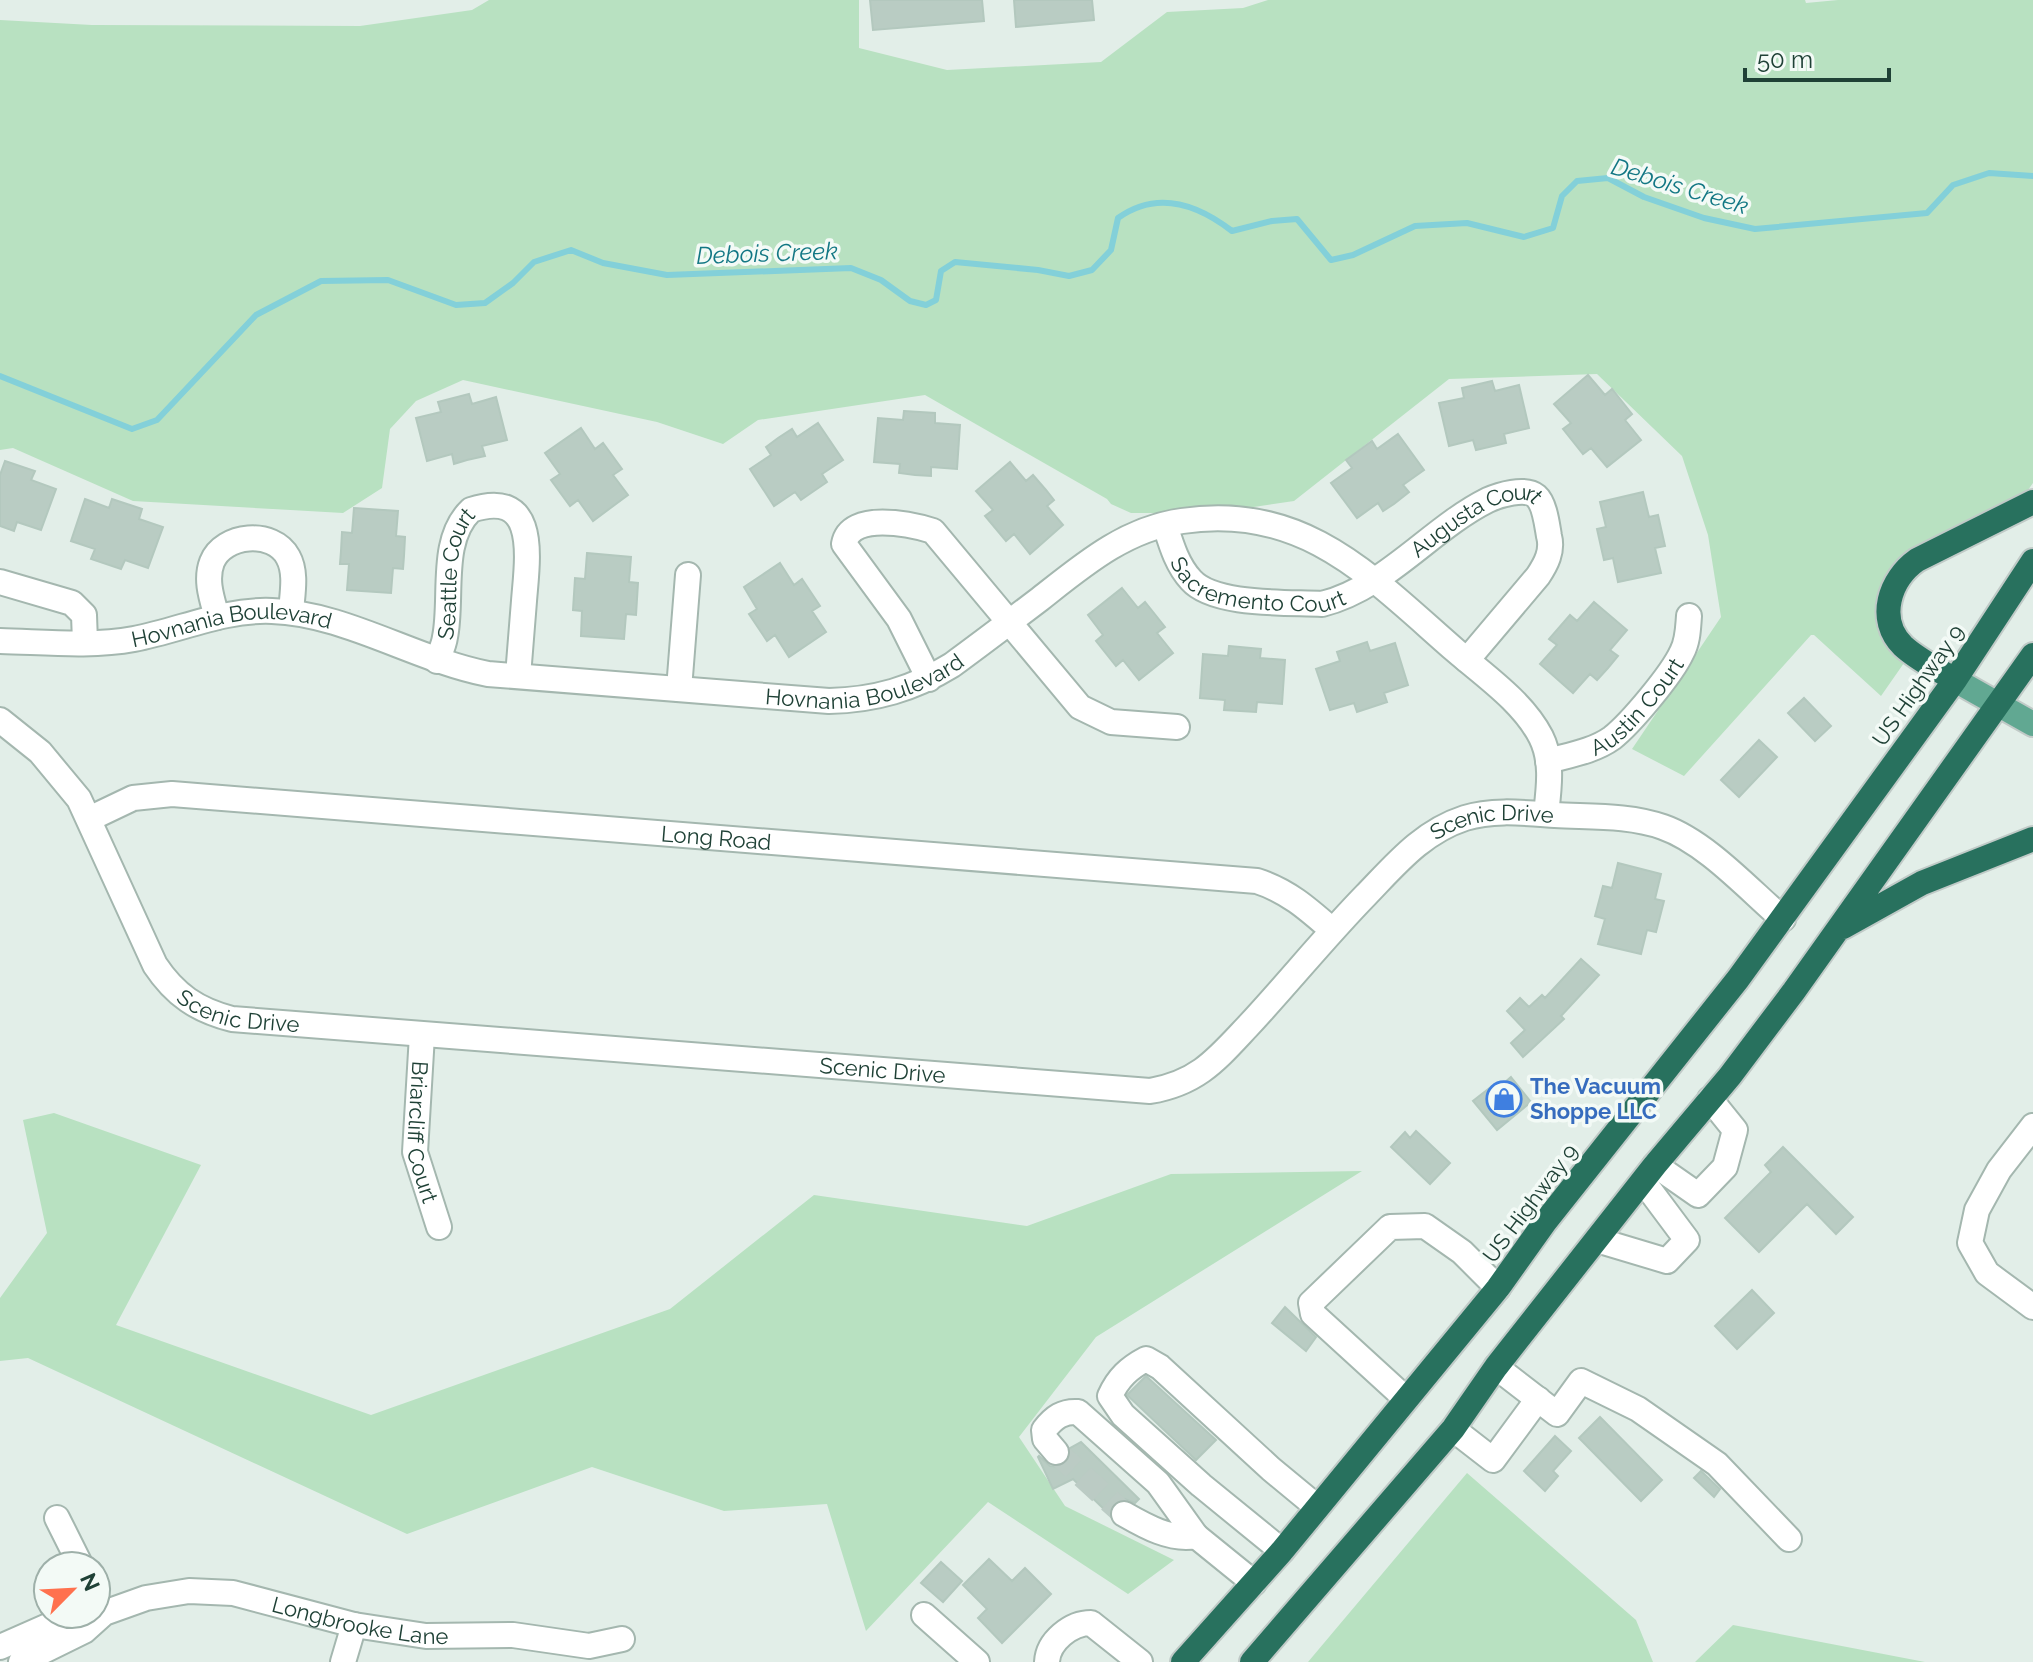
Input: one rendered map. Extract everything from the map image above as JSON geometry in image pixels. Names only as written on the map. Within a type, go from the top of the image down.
[{"type":"highway","points":[[1955,680],[1901,644],[1889,617],[1889,600],[1894,583],[1917,560],[2033,502]]},
{"type":"highway","name":"US Highway 9","points":[[1183,1662],[1282,1551],[1498,1288],[1545,1222],[1738,979],[1955,680],[2033,561]]},
{"type":"highway","points":[[1252,1662],[1453,1429],[1496,1367],[1769,1024],[2033,655]]},
{"type":"highway","points":[[1837,930],[1922,883],[2033,839]]},
{"type":"main road","points":[[1955,680],[2033,724]]},
{"type":"street","name":"Augusta Court","points":[[1374,580],[1491,499],[1525,492],[1535,495],[1540,502],[1551,545],[1546,562],[1538,576],[1467,660]]},
{"type":"street","name":"Seattle Court","points":[[437,661],[445,638],[452,557],[459,526],[471,510],[498,506],[516,515],[528,538],[518,676]]},
{"type":"street","name":"Hovnania Boulevard","points":[[0,641],[115,642],[217,617],[257,611],[291,612],[329,621],[437,661],[488,674],[856,701],[882,696],[929,679],[1109,547],[1165,525],[1210,518],[1261,522],[1318,541],[1341,554],[1467,660],[1530,719],[1542,739],[1548,761],[1550,777],[1546,814]]},
{"type":"street","points":[[929,679],[899,619],[844,544],[851,531],[865,524],[882,522],[919,526],[933,531],[1080,707],[1111,722],[1177,727]]},
{"type":"street","name":"Sacremento Court","points":[[1165,525],[1177,559],[1191,581],[1205,592],[1222,597],[1322,604],[1338,601],[1374,580]]},
{"type":"street","points":[[217,617],[209,575],[212,561],[221,547],[250,538],[270,542],[282,549],[289,559],[293,578],[291,612]]},
{"type":"street","points":[[679,689],[688,575]]},
{"type":"street","points":[[0,582],[72,603],[84,615],[85,642]]},
{"type":"street","name":"Austin Court","points":[[1548,761],[1587,751],[1611,739],[1624,726],[1673,668],[1683,650],[1689,616]]},
{"type":"street","name":"Scenic Drive","points":[[0,720],[30,743],[57,770],[79,799],[155,965],[167,984],[191,1004],[232,1019],[1150,1091],[1184,1082],[1210,1066],[1407,852],[1438,829],[1466,817],[1497,812],[1644,822],[1678,833],[1715,860],[1783,919]]},
{"type":"street","name":"Long Road","points":[[89,819],[133,798],[172,794],[1257,881],[1296,898],[1332,930]]},
{"type":"street","name":"Briarcliff Court","points":[[422,1035],[415,1152],[439,1227]]},
{"type":"street","points":[[1649,1173],[1698,1195],[1725,1167],[1735,1130],[1710,1099]]},
{"type":"street","points":[[2033,1126],[1999,1170],[1977,1210],[1970,1243],[1987,1273],[2033,1307]]},
{"type":"street","points":[[1597,1240],[1667,1261],[1687,1240],[1649,1173]]},
{"type":"street","points":[[1406,1399],[1313,1314],[1311,1303],[1390,1227],[1425,1226],[1462,1252],[1498,1288]]},
{"type":"street","points":[[1282,1551],[1201,1485],[1123,1415],[1110,1396],[1116,1383],[1133,1366],[1146,1359],[1160,1367],[1317,1507]]},
{"type":"street","points":[[1496,1367],[1557,1414],[1581,1381],[1638,1409],[1717,1464],[1789,1539]]},
{"type":"street","points":[[1453,1429],[1493,1460],[1538,1399]]},
{"type":"street","points":[[1056,1452],[1045,1439],[1044,1430],[1052,1419],[1067,1411],[1078,1412],[1158,1483],[1196,1536],[1254,1583]]},
{"type":"street","points":[[1124,1514],[1176,1536],[1196,1536]]},
{"type":"street","points":[[57,1518],[73,1550]]},
{"type":"street","name":"Longbrooke Lane","points":[[112,1605],[162,1595],[213,1591],[250,1596],[354,1625],[426,1636],[513,1635],[589,1646],[622,1639]]},
{"type":"street","points":[[924,1615],[977,1662]]},
{"type":"street","points":[[1047,1662],[1051,1648],[1061,1636],[1081,1623],[1091,1623],[1140,1662]]},
{"type":"street","points":[[343,1662],[354,1625]]},
{"type":"street","points":[[0,1647],[39,1630]]},
{"type":"street","name":"Longbrooke Lane","points":[[21,1662],[85,1630]]},
{"type":"green space","points":[[489,0],[859,0],[859,48],[947,70],[1101,62],[1167,12],[1243,8],[1268,0],[1805,0],[1806,3],[1838,0],[2033,0],[2033,483],[2028,490],[1903,555],[1890,571],[1881,632],[1904,663],[1881,696],[1811,635],[1684,776],[1632,749],[1721,617],[1708,535],[1682,456],[1597,374],[1449,379],[1294,501],[1214,513],[1131,513],[925,395],[758,420],[723,444],[657,422],[463,380],[416,401],[390,429],[382,488],[343,513],[133,501],[13,448],[0,450],[0,20],[92,25],[360,26],[472,10]]},
{"type":"green space","points":[[54,1113],[201,1165],[116,1325],[371,1415],[670,1309],[814,1195],[1027,1226],[1171,1174],[1362,1171],[1096,1337],[1019,1437],[1065,1506],[1174,1560],[1128,1594],[988,1502],[866,1631],[827,1504],[724,1511],[592,1467],[407,1534],[28,1358],[0,1361],[0,1298],[47,1233],[23,1120]]},
{"type":"green space","points":[[1467,1473],[1636,1620],[1653,1662],[1308,1662]]},
{"type":"green space","points":[[1733,1625],[1925,1662],[1695,1662]]},
{"type":"building","points":[[870,0],[982,0],[984,21],[873,30]]},
{"type":"building","points":[[1014,0],[1092,0],[1094,20],[1016,27]]},
{"type":"building","points":[[1588,375],[1605,395],[1612,389],[1632,414],[1625,420],[1641,440],[1607,467],[1591,448],[1583,454],[1563,429],[1571,423],[1554,404]]},
{"type":"building","points":[[1492,381],[1495,391],[1519,385],[1529,428],[1504,434],[1506,443],[1476,450],[1473,440],[1449,446],[1439,403],[1464,398],[1462,388]]},
{"type":"building","points":[[469,394],[472,404],[496,397],[507,440],[482,446],[485,456],[454,464],[452,454],[427,461],[416,418],[441,412],[438,402]]},
{"type":"building","points":[[904,411],[935,413],[935,423],[960,425],[957,469],[931,467],[931,476],[915,475],[899,473],[900,464],[874,462],[878,418],[903,420]]},
{"type":"building","points":[[818,423],[843,460],[822,474],[827,482],[801,500],[795,492],[774,506],[750,469],[771,455],[766,447],[778,438],[792,429],[797,437]]},
{"type":"building","points":[[581,428],[595,449],[603,443],[622,469],[613,475],[628,495],[593,521],[578,500],[570,506],[551,480],[560,474],[545,453]]},
{"type":"building","points":[[1398,434],[1424,470],[1403,485],[1409,492],[1394,504],[1383,511],[1378,503],[1357,518],[1331,483],[1352,468],[1346,460],[1361,449],[1372,441],[1377,449]]},
{"type":"building","points":[[5,461],[35,471],[31,480],[56,489],[41,530],[17,522],[14,531],[0,526],[0,475]]},
{"type":"building","points":[[1010,462],[1026,481],[1033,475],[1046,490],[1054,500],[1047,506],[1063,525],[1030,554],[1014,534],[1006,541],[985,516],[993,510],[976,491]]},
{"type":"building","points":[[1643,492],[1649,517],[1658,515],[1665,546],[1655,548],[1661,573],[1618,582],[1613,558],[1604,560],[1601,547],[1597,529],[1606,527],[1600,502]]},
{"type":"building","points":[[85,499],[109,508],[112,499],[142,509],[139,519],[163,527],[148,568],[125,560],[121,569],[91,559],[95,549],[71,541]]},
{"type":"building","points":[[354,508],[398,511],[396,536],[405,537],[403,569],[393,568],[391,593],[347,590],[349,564],[340,564],[342,532],[352,533]]},
{"type":"building","points":[[587,553],[631,557],[629,582],[638,583],[636,615],[626,614],[624,639],[581,636],[582,611],[573,610],[575,578],[585,579]]},
{"type":"building","points":[[780,563],[794,585],[802,579],[820,606],[812,611],[826,632],[789,657],[775,635],[767,641],[749,614],[757,609],[744,587]]},
{"type":"building","points":[[1122,588],[1138,608],[1145,602],[1165,627],[1157,633],[1173,653],[1139,680],[1123,660],[1116,666],[1096,641],[1103,635],[1088,615]]},
{"type":"building","points":[[1594,602],[1627,630],[1610,650],[1618,656],[1608,668],[1597,680],[1590,674],[1573,693],[1540,664],[1557,645],[1549,639],[1570,615],[1577,621]]},
{"type":"building","points":[[1367,642],[1370,651],[1395,643],[1408,685],[1384,693],[1387,702],[1357,712],[1354,703],[1330,710],[1316,669],[1340,661],[1337,652]]},
{"type":"building","points":[[1229,646],[1261,649],[1260,658],[1285,660],[1282,704],[1257,702],[1256,712],[1224,710],[1225,700],[1200,698],[1203,654],[1228,656]]},
{"type":"building","points":[[1804,698],[1831,726],[1815,741],[1788,713]]},
{"type":"building","points":[[1759,740],[1777,757],[1739,797],[1721,780]]},
{"type":"building","points":[[1618,863],[1661,874],[1655,899],[1664,901],[1656,932],[1647,930],[1641,954],[1598,944],[1605,919],[1595,916],[1603,886],[1612,888]]},
{"type":"building","points":[[1581,959],[1599,975],[1561,1016],[1564,1019],[1523,1057],[1511,1043],[1525,1030],[1507,1011],[1520,998],[1529,1007],[1542,995],[1545,998]]},
{"type":"building","points":[[1511,1077],[1531,1102],[1497,1130],[1473,1101],[1492,1086],[1496,1090]]},
{"type":"building","points":[[1416,1131],[1450,1163],[1430,1184],[1391,1147],[1405,1132],[1410,1138]]},
{"type":"building","points":[[1783,1147],[1853,1217],[1836,1234],[1807,1204],[1759,1252],[1725,1218],[1771,1172],[1765,1165]]},
{"type":"building","points":[[1752,1290],[1774,1313],[1737,1349],[1715,1326]]},
{"type":"building","points":[[1285,1307],[1316,1337],[1306,1351],[1272,1323]]},
{"type":"building","points":[[1146,1376],[1216,1440],[1196,1460],[1127,1395]]},
{"type":"building","points":[[1600,1417],[1662,1480],[1641,1501],[1579,1438]]},
{"type":"building","points":[[1555,1436],[1571,1451],[1553,1471],[1558,1476],[1545,1491],[1524,1471]]},
{"type":"building","points":[[1081,1442],[1139,1499],[1135,1503],[1125,1499],[1117,1501],[1111,1506],[1109,1514],[1073,1479],[1053,1489],[1038,1457],[1050,1466],[1059,1467],[1070,1458],[1070,1448]]},
{"type":"building","points":[[1701,1471],[1720,1489],[1714,1497],[1694,1478]]},
{"type":"building","points":[[989,1559],[1012,1581],[1025,1568],[1051,1594],[1002,1643],[978,1618],[987,1609],[963,1585]]},
{"type":"building","points":[[941,1562],[962,1581],[943,1602],[921,1583]]},
{"type":"waterway","name":"Debois Creek","points":[[0,376],[132,429],[157,420],[256,315],[321,281],[388,280],[456,305],[485,303],[513,283],[534,262],[571,250],[603,263],[667,275],[851,268],[881,280],[910,301],[926,305],[936,300],[941,271],[955,262],[1069,276],[1092,270],[1111,250],[1118,218],[1147,204],[1176,204],[1191,208],[1232,231],[1272,221],[1297,219],[1331,260],[1353,255],[1415,226],[1467,223],[1524,237],[1553,228],[1562,196],[1577,181],[1608,178],[1644,197],[1704,218],[1755,229],[1927,213],[1953,185],[1989,173],[2033,176]]},
{"type":"tunnel","points":[[1056,1452],[1124,1514]]},
{"type":"place","name":"The Vacuum Shoppe LLC","points":[[1504,1099]]}]
